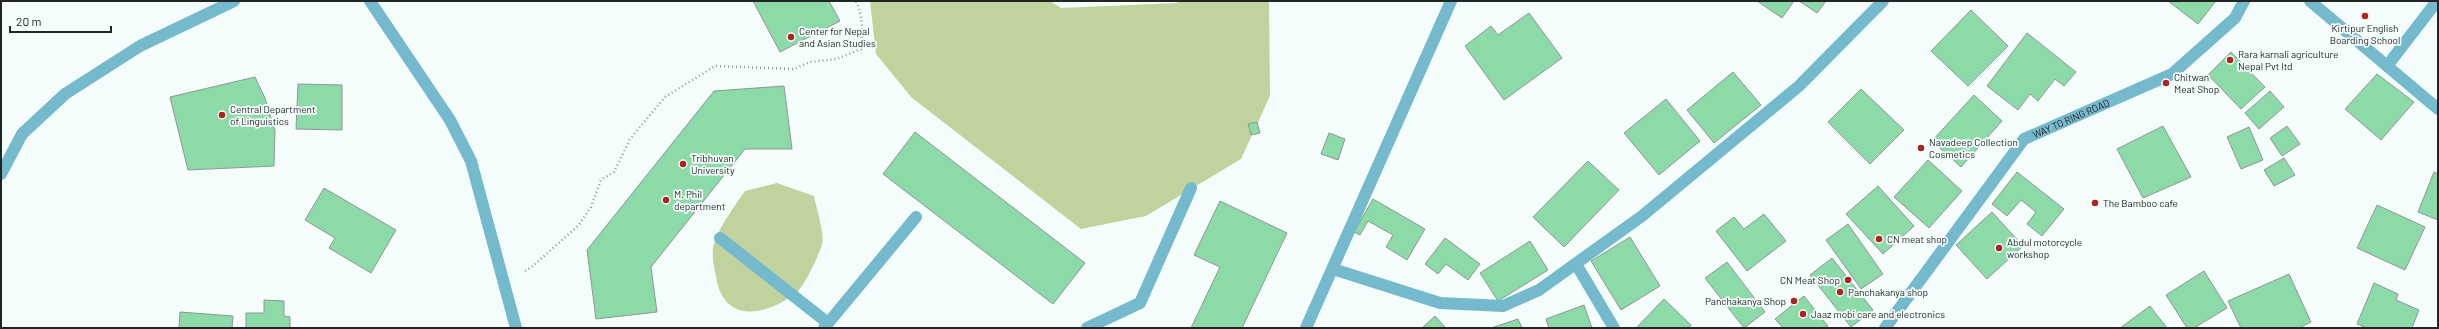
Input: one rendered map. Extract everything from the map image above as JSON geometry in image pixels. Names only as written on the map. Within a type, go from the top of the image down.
[{"type":"street","points":[[1,174],[22,134],[65,94],[140,46],[234,1]]},
{"type":"street","points":[[370,1],[450,120],[471,161],[516,328]]},
{"type":"street","points":[[1306,328],[1451,1]]},
{"type":"street","points":[[1333,269],[1440,303],[1503,306],[1539,290],[1642,216],[1799,86],[1883,1]]},
{"type":"street","name":"WAY TO RING ROAD","points":[[1885,328],[2024,139],[2172,74],[2235,18],[2244,1]]},
{"type":"street","points":[[2310,1],[2438,109]]},
{"type":"street","points":[[2387,66],[2437,1]]},
{"type":"street","points":[[1087,328],[1140,303],[1191,188]]},
{"type":"street","points":[[720,238],[826,326],[916,217]]},
{"type":"street","points":[[1576,264],[1614,328]]},
{"type":"path","points":[[518,274],[533,266],[578,225],[591,207],[602,180],[614,172],[630,139],[665,97],[715,66],[794,69],[810,62],[837,59],[861,49],[863,35],[861,13],[856,1]]},
{"type":"green space","points":[[870,1],[1050,1],[1061,8],[1177,3],[1177,1],[1269,1],[1270,96],[1241,159],[1146,216],[1081,229],[911,97],[876,54]]},
{"type":"green space","points":[[777,183],[814,196],[823,240],[815,262],[797,292],[773,307],[748,312],[737,309],[728,303],[721,292],[714,265],[714,244],[724,223],[745,191]]},
{"type":"building","name":"Center for Nepal and Asian Studies","points":[[753,1],[829,1],[840,21],[780,52]]},
{"type":"building","points":[[1757,1],[1794,1],[1782,18]]},
{"type":"building","points":[[1799,1],[1826,1],[1817,13]]},
{"type":"building","points":[[2168,1],[2216,1],[2198,24]]},
{"type":"building","points":[[1971,10],[2008,46],[1968,86],[1931,51]]},
{"type":"building","points":[[1529,13],[1562,58],[1504,100],[1465,46],[1491,26],[1498,35]]},
{"type":"building","points":[[2027,33],[2076,72],[2064,86],[2055,79],[2038,101],[2030,94],[2018,110],[1987,86]]},
{"type":"building","points":[[2231,52],[2265,87],[2241,109],[2208,75]]},
{"type":"building","points":[[1733,72],[1761,105],[1714,143],[1687,110]]},
{"type":"building","points":[[2377,74],[2414,102],[2381,140],[2345,109]]},
{"type":"building","name":"Central Department of Linguistics","points":[[255,77],[265,98],[275,131],[274,166],[188,170],[170,97]]},
{"type":"building","points":[[298,84],[342,85],[342,130],[296,129]]},
{"type":"building","name":"M. Phil department","points":[[784,86],[792,149],[745,149],[651,267],[657,312],[596,319],[587,250],[714,91]]},
{"type":"building","points":[[1861,89],[1904,130],[1870,164],[1828,122]]},
{"type":"building","points":[[2270,91],[2284,107],[2259,129],[2245,113]]},
{"type":"building","points":[[1974,95],[2002,121],[1961,167],[1932,141]]},
{"type":"building","points":[[1666,99],[1700,141],[1659,175],[1624,133]]},
{"type":"building","points":[[1257,122],[1260,133],[1251,135],[1248,124]]},
{"type":"building","points":[[2163,126],[2191,177],[2143,198],[2117,149]]},
{"type":"building","points":[[2287,126],[2300,144],[2282,156],[2270,138]]},
{"type":"building","points":[[2249,127],[2263,160],[2241,169],[2227,137]]},
{"type":"building","points":[[915,132],[1085,263],[1053,304],[883,174]]},
{"type":"building","points":[[1329,133],[1345,139],[1338,160],[1321,154]]},
{"type":"building","points":[[2284,158],[2295,175],[2274,186],[2264,170]]},
{"type":"building","points":[[1928,160],[1962,191],[1929,228],[1894,197]]},
{"type":"building","points":[[1588,161],[1619,190],[1564,247],[1533,217]]},
{"type":"building","points":[[2017,172],[2064,209],[2042,236],[2027,224],[2036,212],[2021,200],[2007,216],[1992,204]]},
{"type":"building","points":[[2434,172],[2438,174],[2438,220],[2418,212]]},
{"type":"building","points":[[1878,186],[1914,226],[1883,254],[1846,214]]},
{"type":"building","points":[[324,188],[396,230],[371,273],[329,248],[335,238],[305,220]]},
{"type":"building","points":[[1373,199],[1425,229],[1407,260],[1386,247],[1393,235],[1368,221],[1360,235],[1354,232]]},
{"type":"building","points":[[1220,201],[1287,233],[1242,328],[1191,328],[1220,267],[1194,255]]},
{"type":"building","points":[[2377,205],[2425,227],[2405,270],[2357,248]]},
{"type":"building","points":[[1992,212],[2023,246],[1987,279],[1956,245]]},
{"type":"building","points":[[1764,214],[1786,241],[1747,271],[1716,231],[1734,217],[1744,229]]},
{"type":"building","points":[[1848,224],[1883,274],[1861,289],[1826,240]]},
{"type":"building","points":[[1630,237],[1660,286],[1621,310],[1591,261]]},
{"type":"building","points":[[1445,238],[1480,264],[1468,280],[1446,264],[1438,274],[1425,264]]},
{"type":"building","points":[[1530,241],[1548,270],[1498,301],[1480,273]]},
{"type":"building","points":[[1832,258],[1873,310],[1851,327],[1810,275]]},
{"type":"building","points":[[1727,262],[1765,312],[1744,328],[1705,278]]},
{"type":"building","points":[[2204,271],[2227,308],[2194,328],[2187,328],[2166,295]]},
{"type":"building","points":[[2289,274],[2311,322],[2299,328],[2241,328],[2228,301]]},
{"type":"building","points":[[2374,283],[2398,294],[2396,300],[2419,310],[2412,328],[2367,328],[2357,324]]},
{"type":"building","points":[[1804,296],[1828,326],[1825,328],[1783,328],[1775,319]]},
{"type":"building","points":[[1664,299],[1691,325],[1689,328],[1636,328]]},
{"type":"building","points":[[264,300],[284,301],[284,316],[290,317],[290,328],[246,328],[246,313],[264,313]]},
{"type":"building","points":[[1584,305],[1592,328],[1549,328],[1546,319]]},
{"type":"building","points":[[2150,306],[2167,328],[2120,328]]},
{"type":"building","points":[[180,312],[233,316],[232,328],[179,328]]},
{"type":"building","points":[[1435,316],[1446,328],[1422,328]]},
{"type":"building","points":[[1518,319],[1522,328],[1491,328]]},
{"type":"place","name":"Kirtipur English Boarding School","points":[[2365,16]]},
{"type":"place","name":"Center for Nepal and Asian Studies","points":[[791,37]]},
{"type":"place","name":"Rara karnali agriculture Nepal Pvt ltd","points":[[2230,60]]},
{"type":"place","name":"Chitwan Meat Shop","points":[[2166,83]]},
{"type":"place","name":"Central Department of Linguistics","points":[[222,115]]},
{"type":"place","name":"Navadeep Collection Cosmetics","points":[[1921,148]]},
{"type":"place","name":"Tribhuvan University","points":[[683,164]]},
{"type":"place","name":"M. Phil department","points":[[666,200]]},
{"type":"place","name":"The Bamboo cafe","points":[[2095,203]]},
{"type":"place","name":"CN meat shop","points":[[1879,239]]},
{"type":"place","name":"Abdul motorcycle workshop","points":[[1999,248]]},
{"type":"place","name":"CN Meat Shop","points":[[1848,280]]},
{"type":"place","name":"Panchakanya shop","points":[[1840,292]]},
{"type":"place","name":"Panchakanya Shop","points":[[1794,301]]},
{"type":"place","name":"Jaaz mobi care and electronics","points":[[1803,314]]}]
